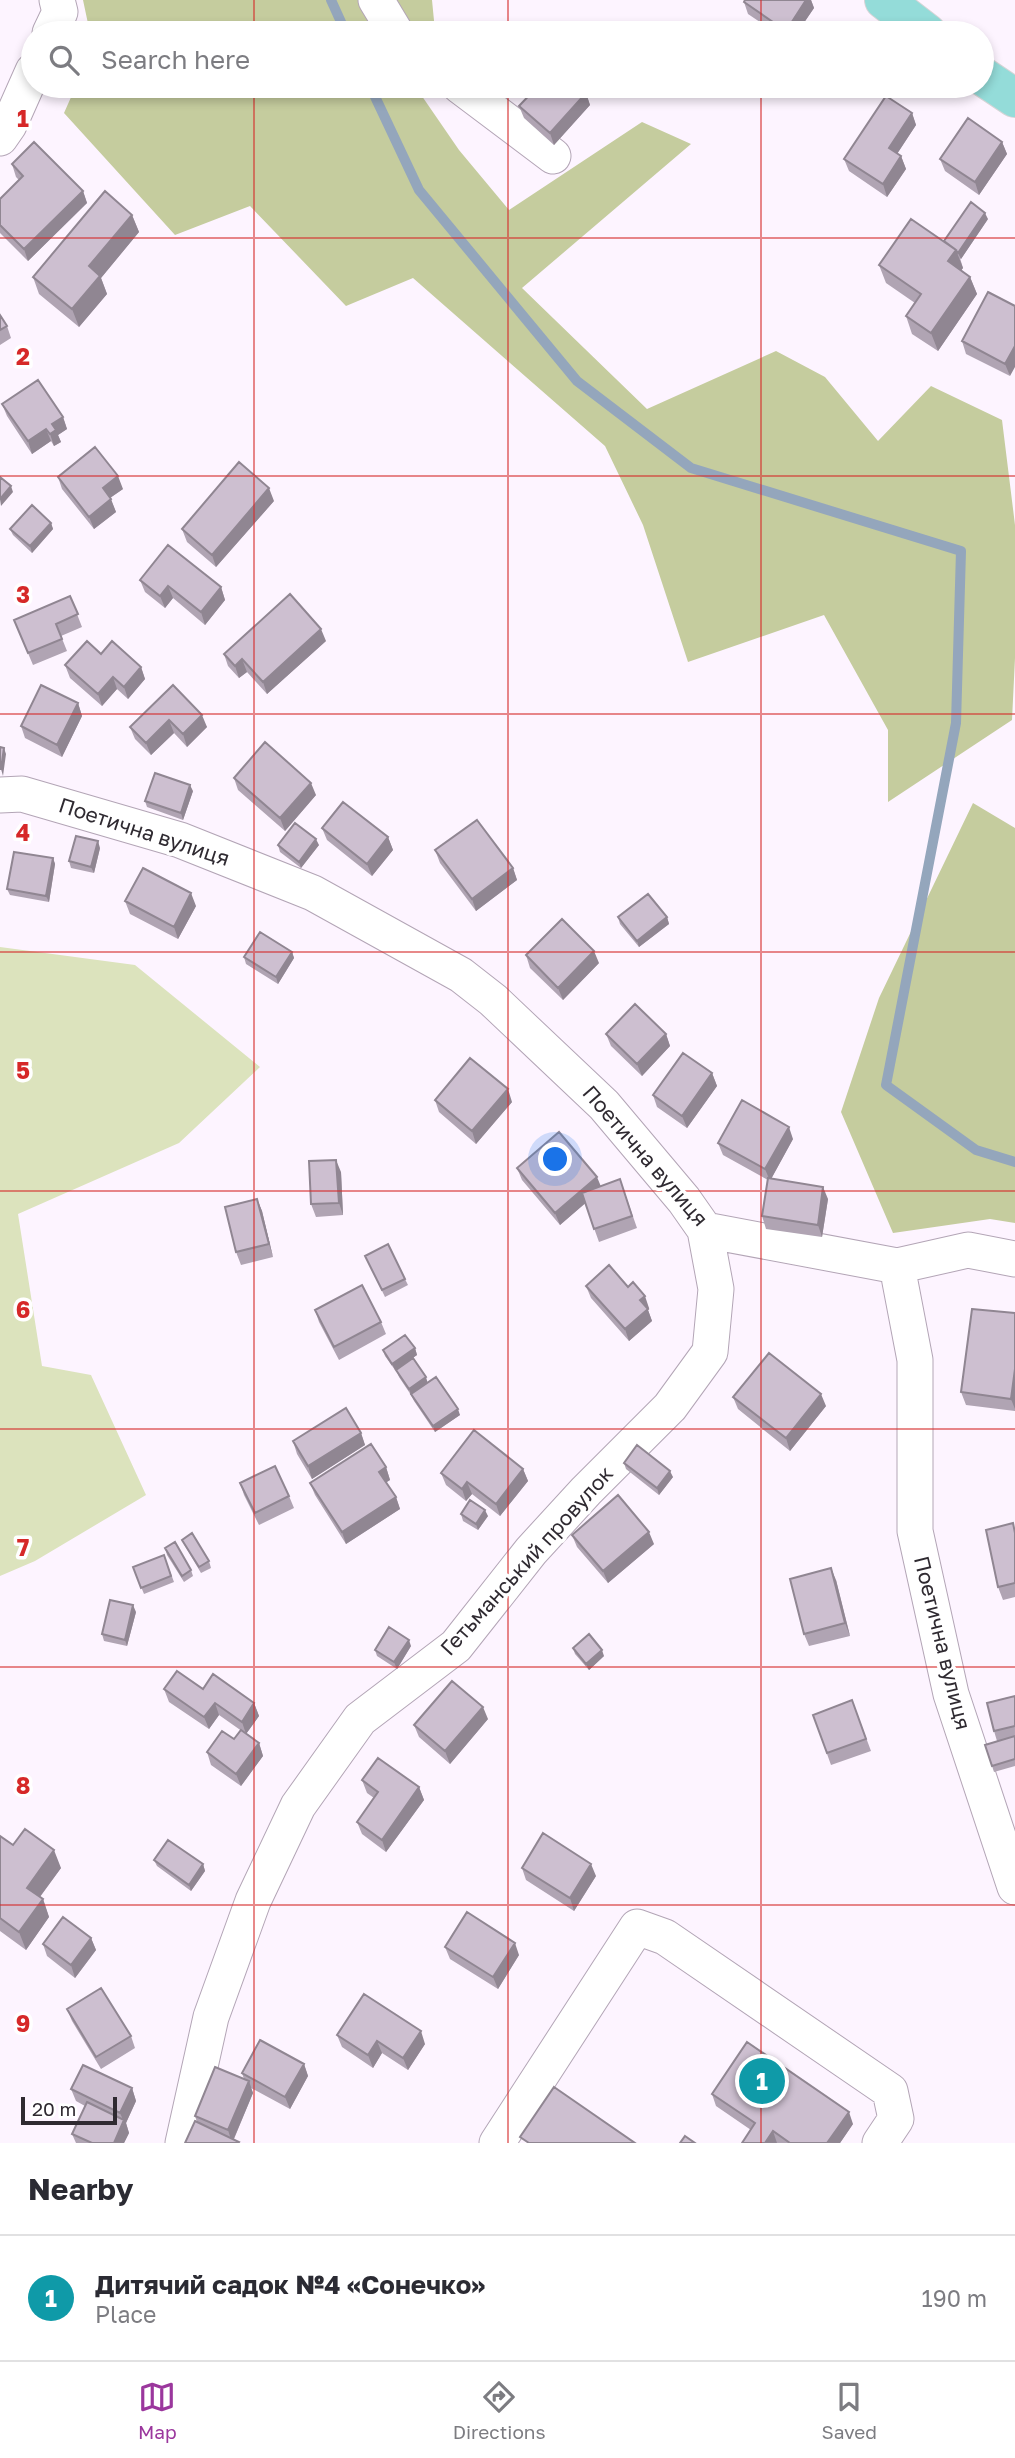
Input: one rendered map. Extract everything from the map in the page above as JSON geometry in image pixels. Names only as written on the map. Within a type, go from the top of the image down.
[{"type":"main road","points":[[884,0],[911,21]]},
{"type":"street","points":[[56,21],[60,12],[57,0]]},
{"type":"street","points":[[376,0],[389,21]]},
{"type":"street","points":[[5,132],[21,97]]},
{"type":"street","points":[[476,98],[553,156]]},
{"type":"street","name":"Поетична вулиця","points":[[0,795],[22,794],[180,840],[313,893],[461,975],[493,1000],[604,1105],[684,1200],[705,1230],[897,1266],[915,1360],[915,1531],[951,1694],[1015,1887]]},
{"type":"street","name":"Гетьманський провулок","points":[[183,2143],[211,2017],[253,1901],[298,1806],[360,1719],[456,1646],[531,1551],[670,1407],[710,1352],[716,1289],[705,1230]]},
{"type":"street","points":[[897,1266],[968,1250],[1015,1258]]},
{"type":"street","points":[[497,2143],[637,1927],[665,1937],[890,2091],[896,2119],[880,2143]]},
{"type":"green space","points":[[83,0],[432,0],[434,21],[87,21]]},
{"type":"green space","points":[[71,98],[423,98],[459,150],[509,210],[642,122],[691,144],[522,288],[647,409],[776,351],[825,377],[878,441],[931,386],[1002,420],[1015,525],[1012,720],[888,802],[888,730],[824,615],[688,662],[643,525],[605,446],[413,278],[346,306],[250,206],[175,235],[64,113]]},
{"type":"green space","points":[[973,803],[1015,828],[1015,1223],[990,1219],[893,1233],[841,1112],[879,998]]},
{"type":"green space","points":[[0,947],[135,965],[260,1067],[179,1143],[18,1214],[42,1366],[91,1375],[146,1495],[35,1561],[0,1576]]},
{"type":"building","points":[[806,0],[792,21],[772,21],[744,2]]},
{"type":"building","points":[[527,98],[582,98],[550,133],[519,106]]},
{"type":"building","points":[[885,98],[889,98],[912,113],[889,148],[901,156],[883,184],[844,159]]},
{"type":"building","points":[[968,118],[1002,142],[975,182],[940,159]]},
{"type":"building","points":[[34,142],[83,191],[24,249],[0,225],[0,199],[23,176],[12,164]]},
{"type":"building","points":[[105,191],[132,215],[89,266],[100,276],[72,309],[33,277]]},
{"type":"building","points":[[971,202],[985,213],[958,253],[944,241]]},
{"type":"building","points":[[911,219],[956,250],[948,261],[970,277],[931,333],[906,316],[921,294],[879,265]]},
{"type":"building","points":[[988,292],[1015,306],[1015,346],[1005,364],[962,341]]},
{"type":"building","points":[[0,315],[7,326],[0,330]]},
{"type":"building","points":[[38,380],[63,417],[52,424],[56,430],[50,434],[46,429],[28,441],[2,404]]},
{"type":"building","points":[[95,447],[118,476],[103,488],[111,499],[89,517],[58,477]]},
{"type":"building","points":[[239,462],[269,488],[212,555],[182,529]]},
{"type":"building","points":[[0,477],[11,486],[0,499]]},
{"type":"building","points":[[32,505],[51,523],[30,546],[10,529]]},
{"type":"building","points":[[168,545],[221,587],[201,612],[168,586],[160,596],[140,580]]},
{"type":"building","points":[[290,594],[321,629],[263,682],[242,659],[235,666],[224,654]]},
{"type":"building","points":[[70,596],[78,614],[56,624],[62,639],[28,653],[14,620]]},
{"type":"building","points":[[87,641],[101,654],[112,641],[141,667],[124,687],[113,677],[98,694],[65,665]]},
{"type":"building","points":[[41,685],[78,703],[57,745],[21,726]]},
{"type":"building","points":[[173,685],[202,715],[183,734],[169,720],[146,743],[130,727]]},
{"type":"building","points":[[265,742],[311,783],[280,818],[234,778]]},
{"type":"building","points":[[0,747],[4,748],[1,769],[0,769]]},
{"type":"building","points":[[155,773],[190,785],[181,813],[145,801]]},
{"type":"building","points":[[343,802],[388,837],[367,864],[322,828]]},
{"type":"building","points":[[477,820],[513,868],[472,899],[435,850]]},
{"type":"building","points":[[295,823],[316,839],[299,862],[278,845]]},
{"type":"building","points":[[76,836],[98,841],[91,867],[69,861]]},
{"type":"building","points":[[14,852],[53,858],[46,896],[7,889]]},
{"type":"building","points":[[143,868],[191,893],[174,927],[125,901]]},
{"type":"building","points":[[648,894],[667,917],[637,941],[618,917]]},
{"type":"building","points":[[562,919],[594,951],[558,988],[526,955]]},
{"type":"building","points":[[260,932],[292,952],[276,977],[244,957]]},
{"type":"building","points":[[635,1004],[666,1034],[637,1064],[606,1034]]},
{"type":"building","points":[[683,1053],[712,1073],[682,1116],[653,1095]]},
{"type":"building","points":[[470,1058],[508,1089],[472,1131],[435,1100]]},
{"type":"building","points":[[742,1100],[789,1127],[765,1169],[718,1143]]},
{"type":"building","points":[[559,1132],[597,1177],[555,1213],[517,1168]]},
{"type":"building","points":[[336,1160],[339,1203],[311,1204],[309,1161]]},
{"type":"building","points":[[768,1178],[823,1187],[818,1225],[762,1216]]},
{"type":"building","points":[[620,1179],[632,1216],[594,1229],[582,1193]]},
{"type":"building","points":[[257,1199],[269,1244],[236,1252],[225,1207]]},
{"type":"building","points":[[388,1244],[405,1279],[382,1290],[365,1256]]},
{"type":"building","points":[[609,1265],[628,1287],[633,1282],[645,1296],[640,1300],[648,1309],[625,1329],[586,1286]]},
{"type":"building","points":[[362,1285],[381,1322],[334,1347],[315,1310]]},
{"type":"building","points":[[972,1309],[1015,1313],[1015,1369],[1011,1399],[961,1392]]},
{"type":"building","points":[[405,1335],[415,1348],[392,1364],[383,1350]]},
{"type":"building","points":[[769,1353],[821,1394],[786,1438],[733,1397]]},
{"type":"building","points":[[413,1358],[426,1377],[409,1389],[396,1370]]},
{"type":"building","points":[[436,1377],[458,1409],[433,1426],[411,1394]]},
{"type":"building","points":[[346,1408],[361,1433],[308,1466],[293,1441]]},
{"type":"building","points":[[474,1430],[523,1469],[496,1504],[467,1482],[462,1489],[441,1473]]},
{"type":"building","points":[[371,1444],[386,1467],[379,1472],[396,1497],[342,1532],[310,1483]]},
{"type":"building","points":[[637,1445],[670,1471],[657,1488],[624,1463]]},
{"type":"building","points":[[275,1466],[289,1496],[255,1513],[240,1483]]},
{"type":"building","points":[[618,1495],[649,1532],[603,1571],[572,1535]]},
{"type":"building","points":[[470,1500],[485,1510],[476,1524],[461,1514]]},
{"type":"building","points":[[1013,1523],[1015,1583],[998,1587],[986,1530]]},
{"type":"building","points":[[192,1533],[209,1561],[199,1567],[182,1540]]},
{"type":"building","points":[[175,1542],[191,1570],[182,1576],[165,1548]]},
{"type":"building","points":[[164,1555],[171,1576],[141,1588],[133,1567]]},
{"type":"building","points":[[831,1568],[845,1623],[804,1634],[790,1579]]},
{"type":"building","points":[[110,1600],[133,1605],[125,1640],[102,1634]]},
{"type":"building","points":[[389,1627],[409,1640],[394,1662],[375,1650]]},
{"type":"building","points":[[589,1634],[602,1650],[586,1664],[573,1648]]},
{"type":"building","points":[[177,1671],[203,1689],[213,1674],[254,1703],[242,1722],[215,1703],[204,1717],[164,1689]]},
{"type":"building","points":[[452,1681],[483,1707],[445,1751],[414,1725]]},
{"type":"building","points":[[1015,1696],[1015,1726],[994,1731],[987,1703]]},
{"type":"building","points":[[852,1700],[866,1739],[827,1753],[813,1715]]},
{"type":"building","points":[[241,1730],[259,1743],[236,1774],[207,1752],[222,1731],[234,1739]]},
{"type":"building","points":[[1015,1736],[1015,1759],[992,1766],[985,1745]]},
{"type":"building","points":[[378,1758],[419,1787],[382,1840],[357,1822],[378,1792],[362,1780]]},
{"type":"building","points":[[25,1829],[54,1850],[27,1888],[43,1899],[19,1932],[0,1918],[0,1836],[13,1845]]},
{"type":"building","points":[[543,1833],[591,1864],[570,1898],[522,1868]]},
{"type":"building","points":[[168,1840],[203,1864],[189,1885],[154,1860]]},
{"type":"building","points":[[467,1912],[515,1943],[493,1977],[445,1947]]},
{"type":"building","points":[[63,1917],[91,1938],[71,1965],[43,1944]]},
{"type":"building","points":[[101,1988],[131,2036],[96,2057],[67,2009]]},
{"type":"building","points":[[364,1994],[421,2031],[403,2058],[377,2041],[368,2055],[337,2035]]},
{"type":"building","points":[[260,2040],[304,2064],[285,2097],[242,2073]]},
{"type":"building","points":[[747,2042],[849,2112],[827,2143],[790,2143],[773,2131],[765,2143],[742,2143],[755,2123],[712,2094]]},
{"type":"building","points":[[83,2065],[132,2088],[120,2113],[71,2089]]},
{"type":"building","points":[[215,2067],[249,2081],[228,2130],[195,2116]]},
{"type":"building","points":[[554,2087],[635,2143],[529,2143],[520,2137]]},
{"type":"building","points":[[87,2102],[124,2120],[114,2143],[92,2143],[72,2134]]},
{"type":"building","points":[[195,2121],[239,2142],[185,2143]]},
{"type":"building","points":[[685,2136],[695,2143],[680,2143]]},
{"type":"waterway","points":[[331,0],[341,21]]},
{"type":"waterway","points":[[376,98],[419,190],[577,381],[691,468],[961,551],[956,723],[886,1085],[976,1150],[1015,1162]]},
{"type":"place","name":"Дитячий садок №4 «Сонечко»","points":[[762,2081]]}]
